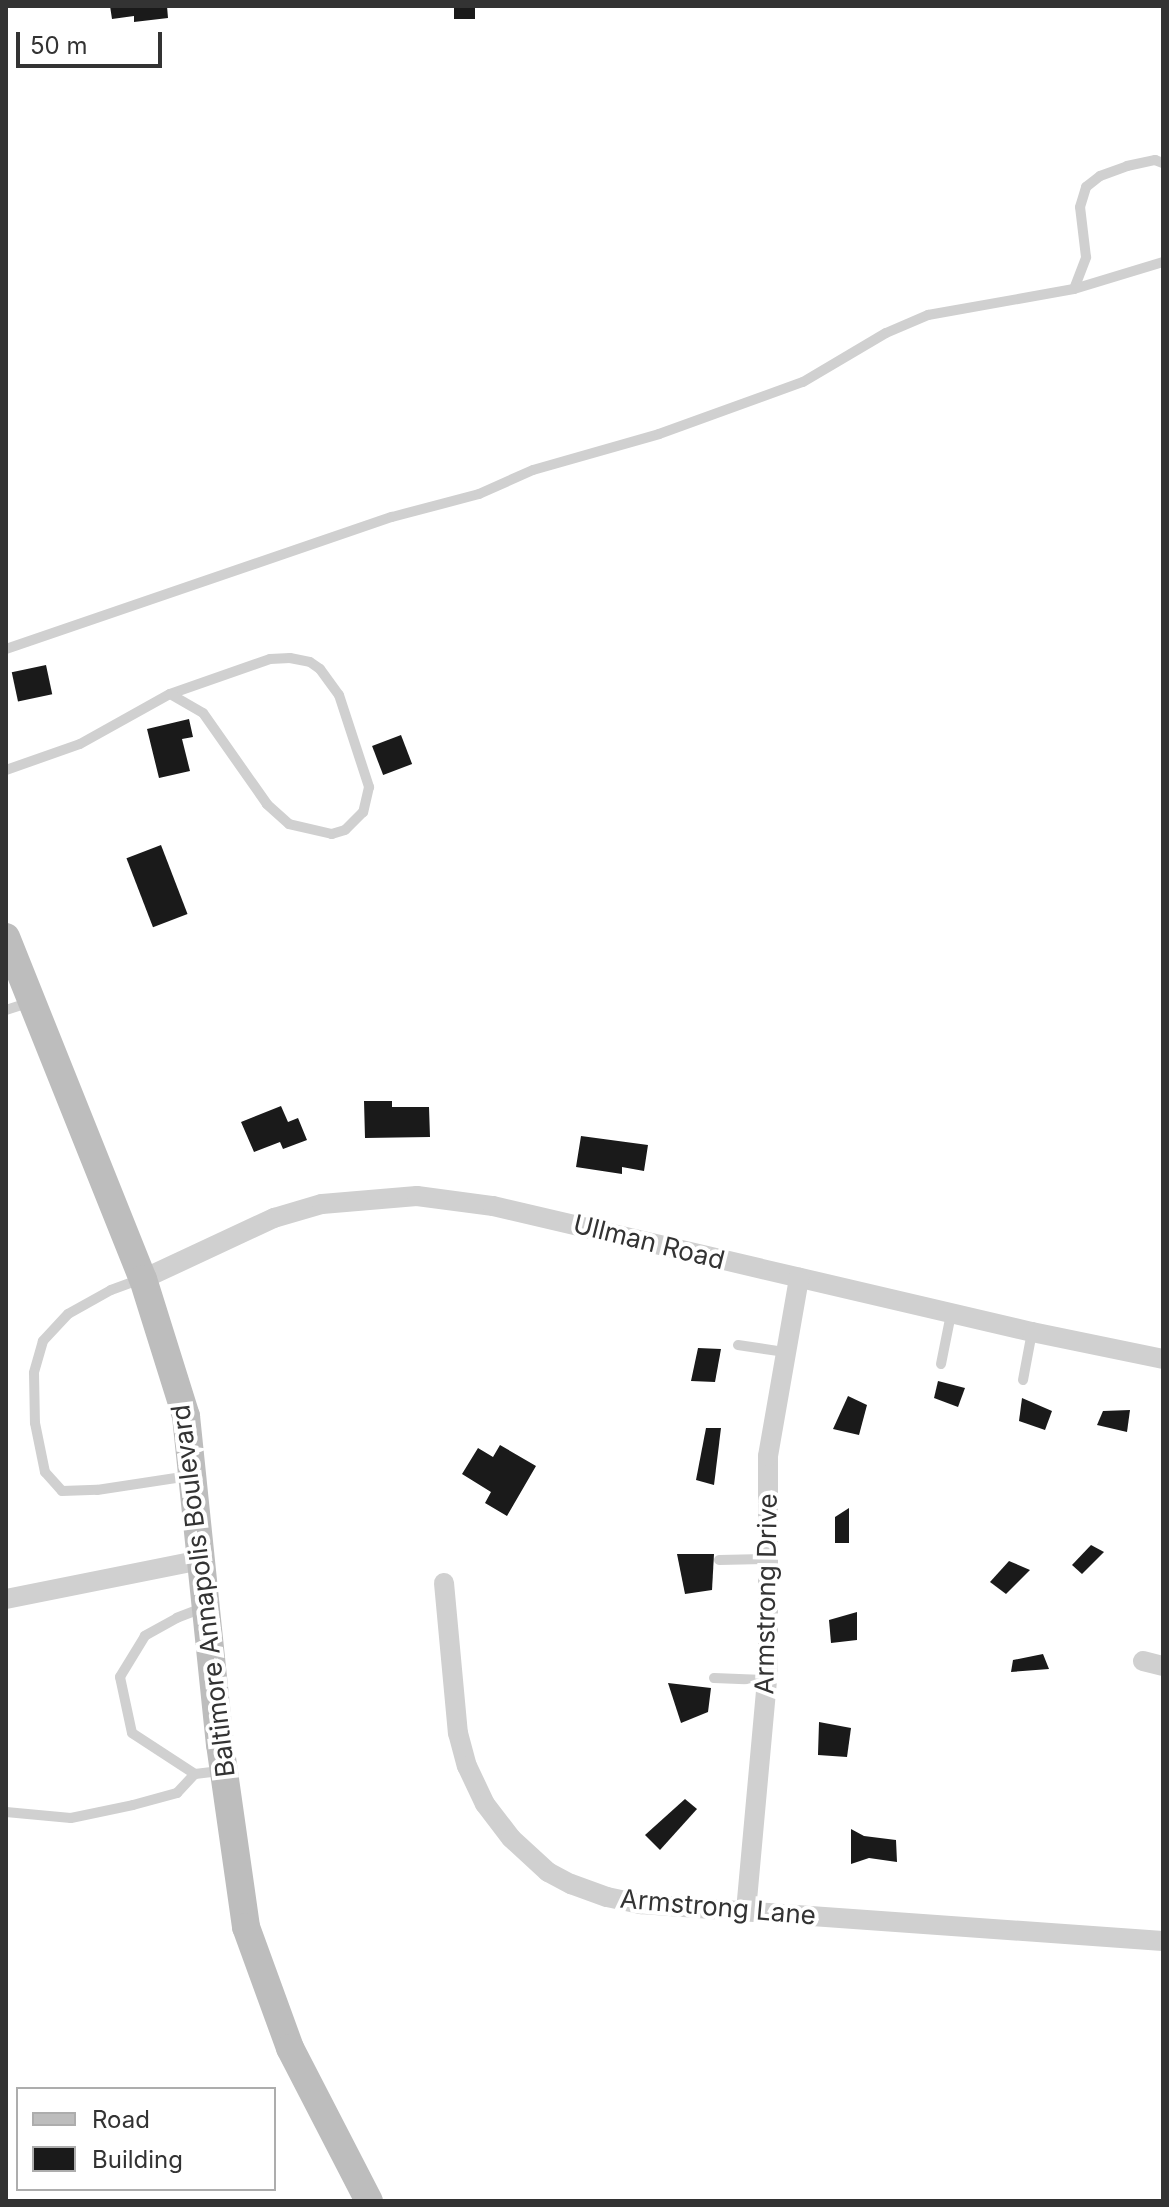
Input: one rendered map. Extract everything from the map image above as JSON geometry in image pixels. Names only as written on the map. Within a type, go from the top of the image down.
[{"type":"main road","name":"Baltimore Annapolis Boulevard","points":[[6,937],[19,1006],[143,1279],[186,1416],[224,1770],[246,1927],[290,2048],[369,2201]]},
{"type":"street","name":"Ullman Road","points":[[143,1279],[274,1218],[322,1204],[417,1196],[493,1206],[951,1314],[1163,1359]]},
{"type":"street","name":"Armstrong Drive","points":[[746,1911],[767,1680],[768,1456],[799,1278]]},
{"type":"street","points":[[6,1599],[202,1560]]},
{"type":"street","name":"Armstrong Lane","points":[[444,1583],[458,1733],[467,1766],[485,1804],[511,1838],[548,1872],[607,1897],[641,1904],[1163,1941]]},
{"type":"lane","points":[[1074,289],[1086,257],[1080,207],[1086,187],[1100,176],[1127,166],[1155,160],[1163,163]]},
{"type":"lane","points":[[6,649],[392,517],[479,494],[533,470],[659,434],[803,382],[886,333],[928,315],[1074,289],[1163,262]]},
{"type":"lane","points":[[6,770],[80,744],[170,694],[270,659],[310,662],[330,679],[339,695],[369,787],[363,812],[345,830],[332,834],[289,824],[250,783],[233,752],[203,713],[170,694]]},
{"type":"lane","points":[[143,1279],[111,1290],[68,1314],[43,1341],[34,1373],[35,1423],[45,1472],[62,1491],[97,1490],[193,1475]]},
{"type":"lane","points":[[941,1364],[951,1314]]},
{"type":"lane","points":[[1023,1380],[1032,1332]]},
{"type":"lane","points":[[738,1345],[785,1352]]},
{"type":"lane","points":[[719,1560],[768,1559]]},
{"type":"lane","points":[[195,1774],[132,1733],[120,1677],[145,1636],[177,1618],[207,1607]]},
{"type":"lane","points":[[714,1678],[767,1680]]},
{"type":"lane","points":[[6,1812],[71,1818],[177,1793],[195,1774],[224,1770]]},
{"type":"building","points":[[110,6],[167,6],[168,18],[134,22],[134,16],[112,19]]},
{"type":"building","points":[[454,6],[475,6],[475,19],[454,19]]},
{"type":"building","points":[[46,665],[52,694],[18,702],[12,672]]},
{"type":"building","points":[[189,719],[193,737],[182,739],[190,771],[159,778],[147,729]]},
{"type":"building","points":[[401,735],[412,764],[383,775],[372,746]]},
{"type":"building","points":[[161,845],[188,914],[153,927],[126,858]]},
{"type":"building","points":[[364,1101],[392,1101],[392,1107],[429,1107],[430,1137],[365,1138]]},
{"type":"building","points":[[281,1106],[288,1122],[298,1118],[307,1140],[283,1149],[280,1142],[254,1152],[241,1122]]},
{"type":"building","points":[[581,1136],[648,1145],[644,1171],[622,1167],[622,1174],[576,1167]]},
{"type":"building","points":[[698,1348],[721,1349],[715,1382],[691,1381]]},
{"type":"building","points":[[938,1381],[965,1388],[958,1407],[934,1398]]},
{"type":"building","points":[[848,1396],[867,1405],[859,1435],[833,1429]]},
{"type":"building","points":[[1022,1398],[1052,1411],[1045,1430],[1019,1421]]},
{"type":"building","points":[[1130,1410],[1127,1432],[1097,1425],[1103,1411]]},
{"type":"building","points":[[706,1428],[721,1428],[714,1485],[696,1480]]},
{"type":"building","points":[[500,1445],[536,1466],[507,1516],[485,1503],[491,1492],[462,1474],[478,1448],[493,1457]]},
{"type":"building","points":[[849,1508],[849,1543],[835,1543],[835,1517]]},
{"type":"building","points":[[1091,1545],[1104,1552],[1082,1574],[1072,1565]]},
{"type":"building","points":[[677,1554],[714,1554],[712,1590],[685,1594]]},
{"type":"building","points":[[1009,1561],[1030,1570],[1006,1594],[990,1582]]},
{"type":"building","points":[[857,1612],[857,1640],[831,1643],[829,1620]]},
{"type":"building","points":[[1043,1654],[1049,1669],[1011,1672],[1013,1660]]},
{"type":"building","points":[[668,1683],[711,1688],[708,1712],[681,1723]]},
{"type":"building","points":[[819,1722],[851,1728],[847,1757],[818,1755]]},
{"type":"building","points":[[685,1799],[697,1809],[660,1850],[645,1835]]},
{"type":"building","points":[[851,1829],[864,1836],[896,1840],[897,1862],[869,1858],[851,1864]]}]
